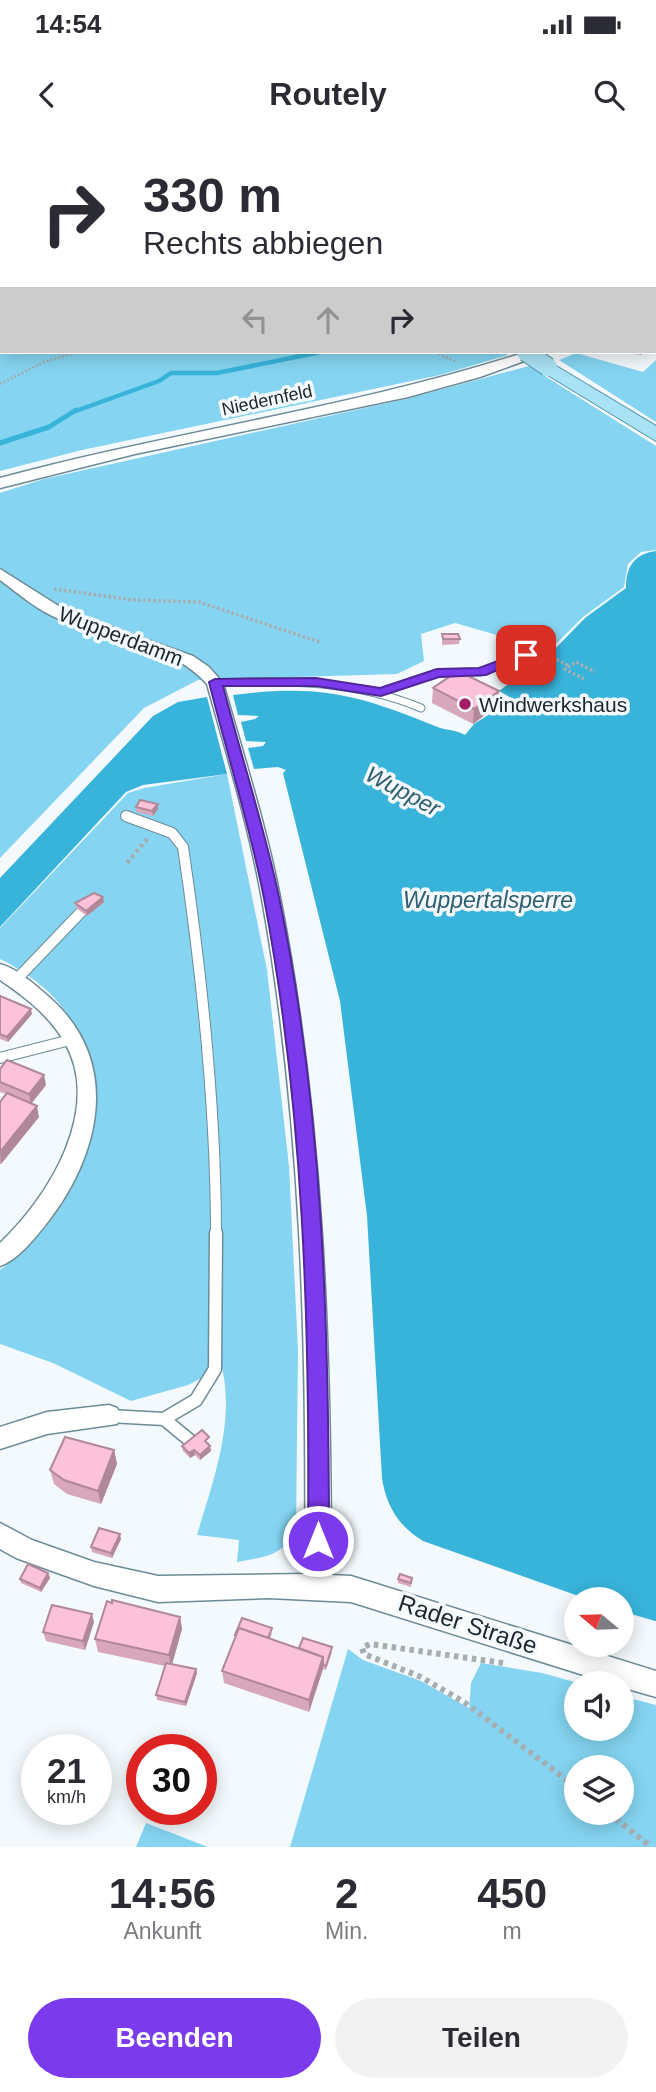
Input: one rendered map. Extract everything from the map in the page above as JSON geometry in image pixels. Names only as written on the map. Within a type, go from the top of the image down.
[{"type":"main road","points":[[544,359],[656,435]]},
{"type":"street","name":"Niedernfeld","points":[[0,482],[83,461],[403,393],[544,359]]},
{"type":"street","name":"Wupperdamm","points":[[0,573],[63,615],[159,647],[205,670],[215,682]]},
{"type":"street","points":[[215,682],[271,897],[284,973],[309,1175],[319,1366],[318,1585]]},
{"type":"street","points":[[0,1257],[40,1218],[73,1165],[85,1120],[86,1082],[82,1058],[74,1039],[61,1021],[29,990],[7,976]]},
{"type":"street","points":[[0,1438],[47,1423],[109,1416]]},
{"type":"street","name":"Rader Straße","points":[[0,1535],[25,1549],[94,1574],[149,1588],[191,1590],[318,1585],[387,1597],[656,1684]]},
{"type":"lane","points":[[381,692],[437,673],[481,672],[526,655]]},
{"type":"lane","points":[[215,682],[316,682],[381,692],[421,708]]},
{"type":"lane","points":[[109,1416],[164,1419],[196,1400],[215,1369],[216,1155],[199,956],[183,847],[172,833],[126,816]]},
{"type":"lane","points":[[7,976],[80,912]]},
{"type":"lane","points":[[3,1054],[74,1039]]},
{"type":"lane","points":[[164,1419],[192,1443]]},
{"type":"path","points":[[0,384],[44,362],[71,354]]},
{"type":"path","points":[[51,588],[133,600],[199,601],[228,614],[320,642]]},
{"type":"path","points":[[549,655],[569,666]]},
{"type":"path","points":[[584,679],[565,669],[576,662],[595,672]]},
{"type":"path","points":[[127,863],[151,834]]},
{"type":"path","points":[[546,1650],[543,1660],[531,1667],[370,1644],[362,1648],[364,1654],[421,1677],[464,1702],[564,1778]]},
{"type":"path","points":[[624,1825],[651,1847]]},
{"type":"shaded area","points":[[0,354],[508,355],[440,375],[82,450],[0,471]]},
{"type":"shaded area","points":[[580,354],[643,372],[656,360],[656,422],[559,360]]},
{"type":"shaded area","points":[[529,366],[656,446],[656,550],[641,552],[628,564],[624,587],[583,617],[550,650],[455,623],[421,634],[424,661],[397,674],[198,680],[144,708],[0,858],[0,493],[44,479],[410,398]]},
{"type":"shaded area","points":[[227,774],[267,970],[289,1166],[298,1350],[296,1527],[292,1537],[280,1550],[237,1562],[239,1540],[197,1535],[224,1431],[226,1410],[222,1368],[188,1385],[131,1401],[53,1363],[0,1344],[0,1270],[38,1237],[66,1198],[85,1155],[94,1110],[90,1066],[74,1025],[44,988],[0,959],[0,928],[128,793]]},
{"type":"shaded area","points":[[348,1649],[363,1660],[421,1681],[469,1708],[471,1683],[481,1663],[564,1679],[564,1741],[634,1741],[634,1699],[656,1705],[656,1847],[290,1847]]},
{"type":"shaded area","points":[[145,1825],[151,1825],[208,1847],[136,1847]]},
{"type":"water","name":"Wuppertalsperre","points":[[656,551],[656,1621],[634,1615],[634,1587],[564,1587],[564,1591],[423,1541],[400,1522],[390,1506],[382,1478],[367,1216],[340,1001],[283,773],[286,770],[278,767],[254,769],[248,748],[263,746],[266,742],[246,741],[241,722],[259,716],[238,715],[233,695],[289,691],[337,694],[382,706],[465,735],[474,724],[513,699],[499,691],[536,663],[533,652],[549,655],[585,618],[626,588],[633,563]]},
{"type":"water","points":[[207,697],[227,774],[143,785],[126,792],[0,927],[0,878],[153,716],[178,702]]},
{"type":"building","points":[[442,634],[458,634],[460,639],[443,639]]},
{"type":"building","points":[[458,671],[499,691],[474,709],[433,688]]},
{"type":"building","points":[[140,800],[158,804],[152,811],[136,807]]},
{"type":"building","points":[[94,893],[103,897],[86,911],[75,903]]},
{"type":"building","points":[[0,996],[31,1009],[7,1037],[0,1034]]},
{"type":"building","points":[[7,1060],[44,1075],[29,1094],[0,1082],[0,1069]]},
{"type":"building","points":[[7,1093],[37,1106],[0,1152],[0,1102]]},
{"type":"building","points":[[202,1430],[209,1437],[205,1441],[210,1446],[200,1455],[194,1450],[189,1453],[182,1446]]},
{"type":"building","points":[[65,1437],[114,1450],[98,1491],[64,1480],[50,1470]]},
{"type":"building","points":[[99,1528],[120,1534],[111,1553],[91,1547]]},
{"type":"building","points":[[28,1564],[48,1573],[40,1588],[20,1579]]},
{"type":"building","points":[[400,1574],[412,1578],[411,1583],[398,1579]]},
{"type":"building","points":[[112,1600],[180,1617],[169,1655],[95,1639],[107,1601],[112,1603]]},
{"type":"building","points":[[52,1605],[92,1614],[83,1641],[43,1632]]},
{"type":"building","points":[[242,1618],[272,1628],[268,1638],[239,1628],[235,1635]]},
{"type":"building","points":[[239,1628],[323,1657],[309,1700],[222,1671]]},
{"type":"building","points":[[303,1638],[332,1647],[326,1666],[323,1665],[323,1657],[299,1648]]},
{"type":"building","points":[[166,1663],[196,1669],[185,1702],[156,1695]]},
{"type":"waterway","points":[[73,412],[159,381],[171,373],[217,373],[311,354]]},
{"type":"waterway","points":[[0,443],[49,427],[76,410]]},
{"type":"place","name":"Windwerkshaus","points":[[465,704]]},
{"type":"route","points":[[318,1541],[319,1366],[315,1261],[309,1175],[296,1062],[271,897],[215,682],[316,682],[381,692],[437,673],[481,672],[526,655]]},
{"type":"water label","name":"Wupper","points":[[403,791]]}]
